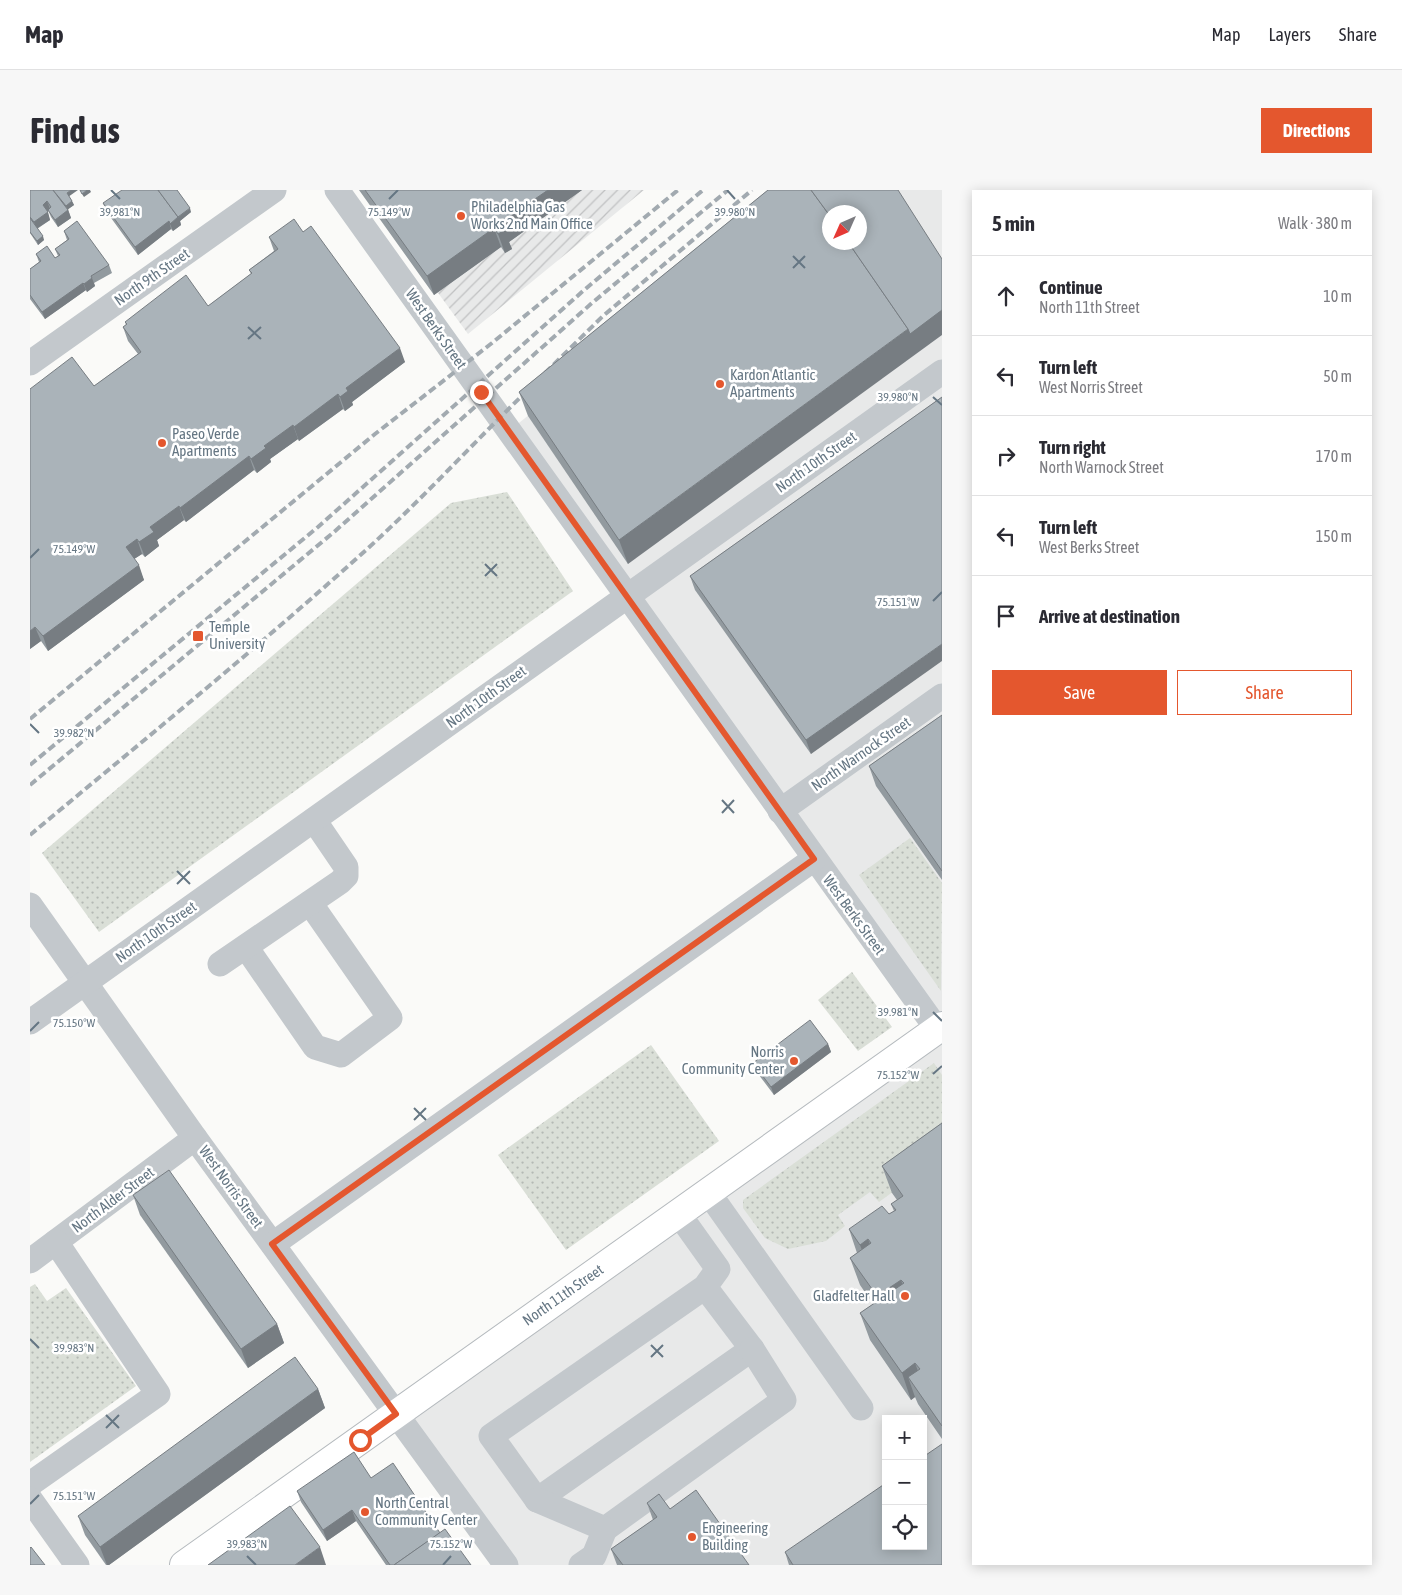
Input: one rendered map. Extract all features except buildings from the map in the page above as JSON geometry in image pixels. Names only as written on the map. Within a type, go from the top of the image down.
[{"type":"main road","name":"North 11th Street","points":[[184,1565],[939,1027]]},
{"type":"street","name":"North 9th Street","points":[[30,363],[274,190]]},
{"type":"street","name":"West Berks Street","points":[[337,190],[814,859],[939,1027]]},
{"type":"street","name":"North 10th Street","points":[[30,1022],[942,372]]},
{"type":"street","name":"North Warnock Street","points":[[780,811],[942,696]]},
{"type":"street","points":[[220,964],[310,903],[346,876],[346,868],[314,820]]},
{"type":"street","points":[[272,1244],[814,859]]},
{"type":"street","points":[[246,947],[315,1047],[341,1055],[390,1018],[310,903]]},
{"type":"street","name":"West Norris Street","points":[[30,905],[195,1138],[506,1565]]},
{"type":"street","name":"North Alder Street","points":[[30,1261],[195,1138]]},
{"type":"street","points":[[708,1192],[861,1408]]},
{"type":"street","points":[[606,1529],[537,1500],[491,1436],[705,1287],[718,1269],[678,1213]]},
{"type":"street","points":[[30,1484],[158,1394],[56,1242]]},
{"type":"street","points":[[581,1565],[594,1556],[606,1529],[784,1400],[752,1350],[705,1287]]},
{"type":"street","points":[[537,1500],[752,1350]]},
{"type":"street","points":[[30,1500],[77,1565]]},
{"type":"shaded area","points":[[363,190],[644,190],[468,334]]},
{"type":"shaded area","points":[[807,190],[942,190],[942,1565],[506,1565],[396,1414],[936,1029],[509,431]]},
{"type":"shaded area","points":[[507,492],[573,591],[99,932],[42,853],[451,503]]},
{"type":"shaded area","points":[[910,838],[942,883],[941,991],[859,875]]},
{"type":"shaded area","points":[[852,972],[892,1027],[858,1051],[818,1000]]},
{"type":"shaded area","points":[[651,1045],[719,1141],[566,1250],[498,1155]]},
{"type":"shaded area","points":[[934,1063],[942,1075],[942,1156],[879,1202],[870,1192],[838,1215],[845,1226],[826,1241],[788,1249],[765,1238],[743,1208],[743,1200]]},
{"type":"shaded area","points":[[35,1284],[47,1301],[66,1288],[136,1386],[30,1462],[30,1287]]},
{"type":"railway","points":[[30,719],[375,434],[492,343],[678,190]]},
{"type":"railway","points":[[30,765],[318,527],[583,291],[703,190]]},
{"type":"railway","points":[[30,785],[334,532],[592,303],[728,190]]},
{"type":"railway","points":[[545,373],[603,316],[752,190]]},
{"type":"railway","points":[[30,835],[235,664],[356,559],[401,517],[531,387]]},
{"type":"place","name":"Philadelphia Gas Works 2nd Main Office","points":[[461,216]]},
{"type":"place","name":"Kardon Atlantic Apartments","points":[[720,384]]},
{"type":"place","name":"Paseo Verde Apartments","points":[[162,443]]},
{"type":"place","name":"Temple University","points":[[198,636]]},
{"type":"place","name":"Norris Community Center","points":[[794,1061]]},
{"type":"place","name":"Gladfelter Hall","points":[[905,1296]]},
{"type":"place","name":"North Central Community Center","points":[[365,1512]]},
{"type":"place","name":"Engineering Building","points":[[692,1537]]},
{"type":"route","points":[[360,1440],[396,1414],[272,1244],[814,859],[481,392]]}]
